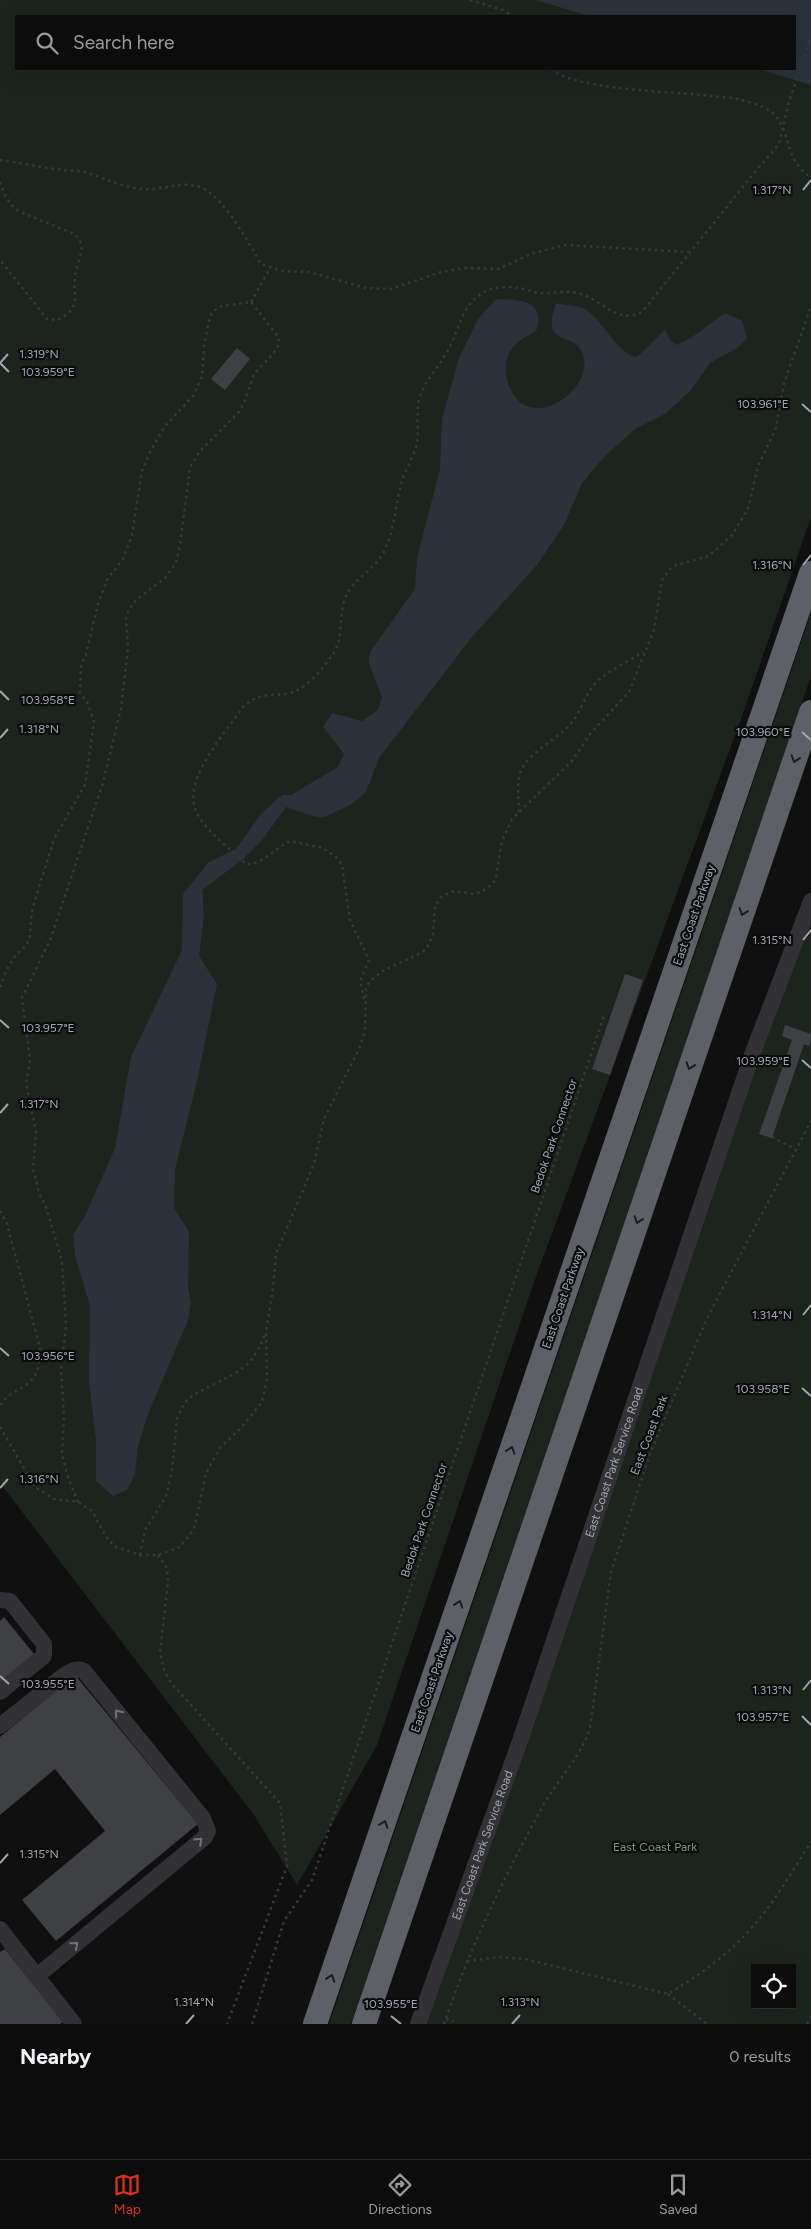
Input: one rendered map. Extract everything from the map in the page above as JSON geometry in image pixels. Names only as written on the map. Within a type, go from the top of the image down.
[{"type":"highway","name":"East Coast Parkway","points":[[315,2024],[811,573]]},
{"type":"highway","points":[[364,2024],[811,712]]},
{"type":"street","name":"East Coast Park Service Road","points":[[418,2024],[520,1741],[753,1052],[811,900]]},
{"type":"street","points":[[0,1600],[10,1601],[44,1644],[44,1656],[0,1692]]},
{"type":"street","points":[[0,1726],[63,1676],[73,1670],[79,1669],[84,1671],[203,1818],[208,1831],[205,1837],[38,1976]]},
{"type":"street","points":[[0,1929],[74,2024]]},
{"type":"path","points":[[470,0],[503,10],[510,15]]},
{"type":"path","points":[[365,1000],[360,980],[369,960],[354,932],[350,920],[344,873],[336,857],[315,845],[290,841],[257,862],[246,864],[199,817],[192,800],[194,784],[200,769],[243,706],[252,699],[262,695],[285,694],[297,691],[308,683],[334,653],[340,639],[345,597],[352,586],[376,564],[386,547],[403,478],[417,443],[419,402],[425,383],[449,348],[470,304],[486,291],[496,288],[518,288],[538,294],[577,293],[595,300],[617,315],[634,316],[648,306],[779,144],[788,105],[811,36]]},
{"type":"path","points":[[552,70],[560,76],[590,84],[740,99],[770,111],[783,128],[789,152],[803,173],[811,177]]},
{"type":"path","points":[[0,160],[79,171],[126,186],[144,189],[187,184],[201,188],[217,200],[239,227],[260,264],[270,268],[309,272],[366,288],[391,289],[441,272],[466,268],[498,269],[531,254],[564,245],[690,252]]},
{"type":"path","points":[[0,182],[7,200],[13,207],[72,233],[79,239],[82,247],[75,275],[76,298],[74,305],[58,320],[47,319],[0,260]]},
{"type":"path","points":[[251,302],[270,268]]},
{"type":"path","points":[[0,987],[6,971],[15,956],[26,946],[30,936],[32,910],[54,839],[85,785],[94,722],[87,702],[80,693],[81,667],[98,604],[107,580],[123,559],[132,535],[142,471],[150,452],[165,426],[193,396],[202,377],[204,346],[210,316],[222,306],[251,302]]},
{"type":"path","points":[[78,1502],[62,1455],[64,1418],[61,1369],[66,1327],[62,1261],[33,1169],[36,1132],[26,1083],[30,1060],[22,998],[44,954],[103,782],[121,708],[128,648],[126,619],[129,609],[136,600],[165,578],[176,563],[183,527],[190,467],[200,451],[238,413],[244,403],[254,374],[278,346],[279,338],[251,302]]},
{"type":"path","points":[[140,1555],[145,1530],[166,1496],[172,1471],[177,1419],[181,1409],[195,1394],[236,1373],[250,1362],[259,1348],[266,1330],[274,1289],[276,1254],[314,1164],[324,1119],[359,1049],[365,1031],[366,988],[370,981],[384,970],[421,953],[427,948],[432,934],[435,906],[442,896],[454,891],[473,894],[481,892],[493,884],[496,877],[502,841],[512,820],[572,761],[590,734],[629,692],[643,652],[654,630],[662,580],[666,574],[676,565],[709,556],[732,535],[748,509],[758,466],[776,428],[784,382],[811,307]]},
{"type":"path","points":[[519,812],[518,781],[522,768],[532,756],[557,738],[578,716],[593,686],[600,678],[643,652]]},
{"type":"path","name":"Bedok Park Connector","points":[[252,2024],[284,1921],[312,1880],[604,1016]]},
{"type":"path","name":"East Coast Park","points":[[444,2024],[482,1925],[546,1801],[585,1744],[590,1728],[611,1572],[651,1451],[708,1316],[795,1148],[811,1121]]},
{"type":"path","points":[[772,1137],[795,1148]]},
{"type":"path","points":[[0,1211],[8,1224],[40,1348],[39,1365],[36,1375],[7,1397],[0,1407]]},
{"type":"path","points":[[0,1427],[35,1487],[54,1499],[78,1502],[92,1511],[108,1540],[116,1547],[140,1555],[158,1555],[180,1547],[194,1528],[206,1472],[220,1448],[241,1428],[262,1402],[267,1379],[266,1330]]},
{"type":"path","points":[[158,1555],[167,1568],[168,1581],[160,1652],[164,1670],[171,1683],[280,1803],[286,1866],[227,2024]]},
{"type":"path","points":[[668,1994],[698,1976],[745,1936],[786,1883],[811,1842]]},
{"type":"path","points":[[467,1961],[500,1957],[524,1959],[668,1994],[707,2024]]},
{"type":"path","points":[[807,2024],[811,2016]]},
{"type":"path","points":[[446,2019],[454,2021]]},
{"type":"green space","points":[[0,0],[811,0],[811,517],[742,716],[533,1285],[377,1745],[297,1885],[254,1815],[0,1483]]},
{"type":"green space","points":[[811,613],[811,676],[351,2024],[329,2024]]},
{"type":"green space","name":"East Coast Park","points":[[811,901],[811,2024],[426,2024]]},
{"type":"shaded area","points":[[536,0],[811,0],[811,85],[762,70],[796,70],[796,15],[586,15]]},
{"type":"shaded area","points":[[496,299],[527,303],[537,312],[539,319],[537,329],[515,345],[507,357],[505,371],[512,392],[521,403],[533,408],[545,407],[558,402],[569,394],[578,383],[583,371],[584,358],[580,349],[575,344],[556,334],[552,328],[552,318],[556,303],[583,308],[597,319],[623,350],[637,357],[665,330],[670,340],[677,345],[691,338],[725,313],[742,321],[747,338],[737,348],[710,363],[691,390],[665,414],[635,429],[605,456],[582,483],[564,525],[537,565],[472,637],[379,758],[366,792],[352,804],[325,817],[316,817],[286,807],[262,840],[242,860],[202,890],[204,916],[199,956],[217,984],[197,1081],[175,1169],[174,1208],[189,1232],[188,1287],[191,1302],[188,1320],[148,1414],[138,1446],[135,1474],[127,1490],[113,1496],[96,1481],[96,1441],[89,1382],[90,1306],[75,1256],[73,1235],[85,1216],[115,1148],[131,1057],[182,950],[183,894],[209,862],[236,849],[261,814],[277,799],[283,795],[291,795],[338,767],[344,754],[323,727],[332,713],[362,721],[378,710],[382,697],[369,664],[370,652],[415,589],[417,558],[440,469],[442,419],[459,358],[478,319]]},
{"type":"building","points":[[237,348],[250,359],[225,390],[211,379]]},
{"type":"building","points":[[625,974],[643,980],[610,1075],[592,1069]]},
{"type":"building","points":[[785,1025],[811,1034],[811,1041],[809,1046],[804,1044],[772,1138],[759,1134],[792,1040],[782,1036]]},
{"type":"building","points":[[4,1617],[34,1654],[0,1682],[0,1621]]},
{"type":"building","points":[[75,1675],[198,1824],[56,1941],[22,1900],[105,1831],[55,1769],[0,1815],[0,1737]]},
{"type":"building","points":[[5,1949],[63,2022],[60,2024],[0,2024],[0,1952]]}]
